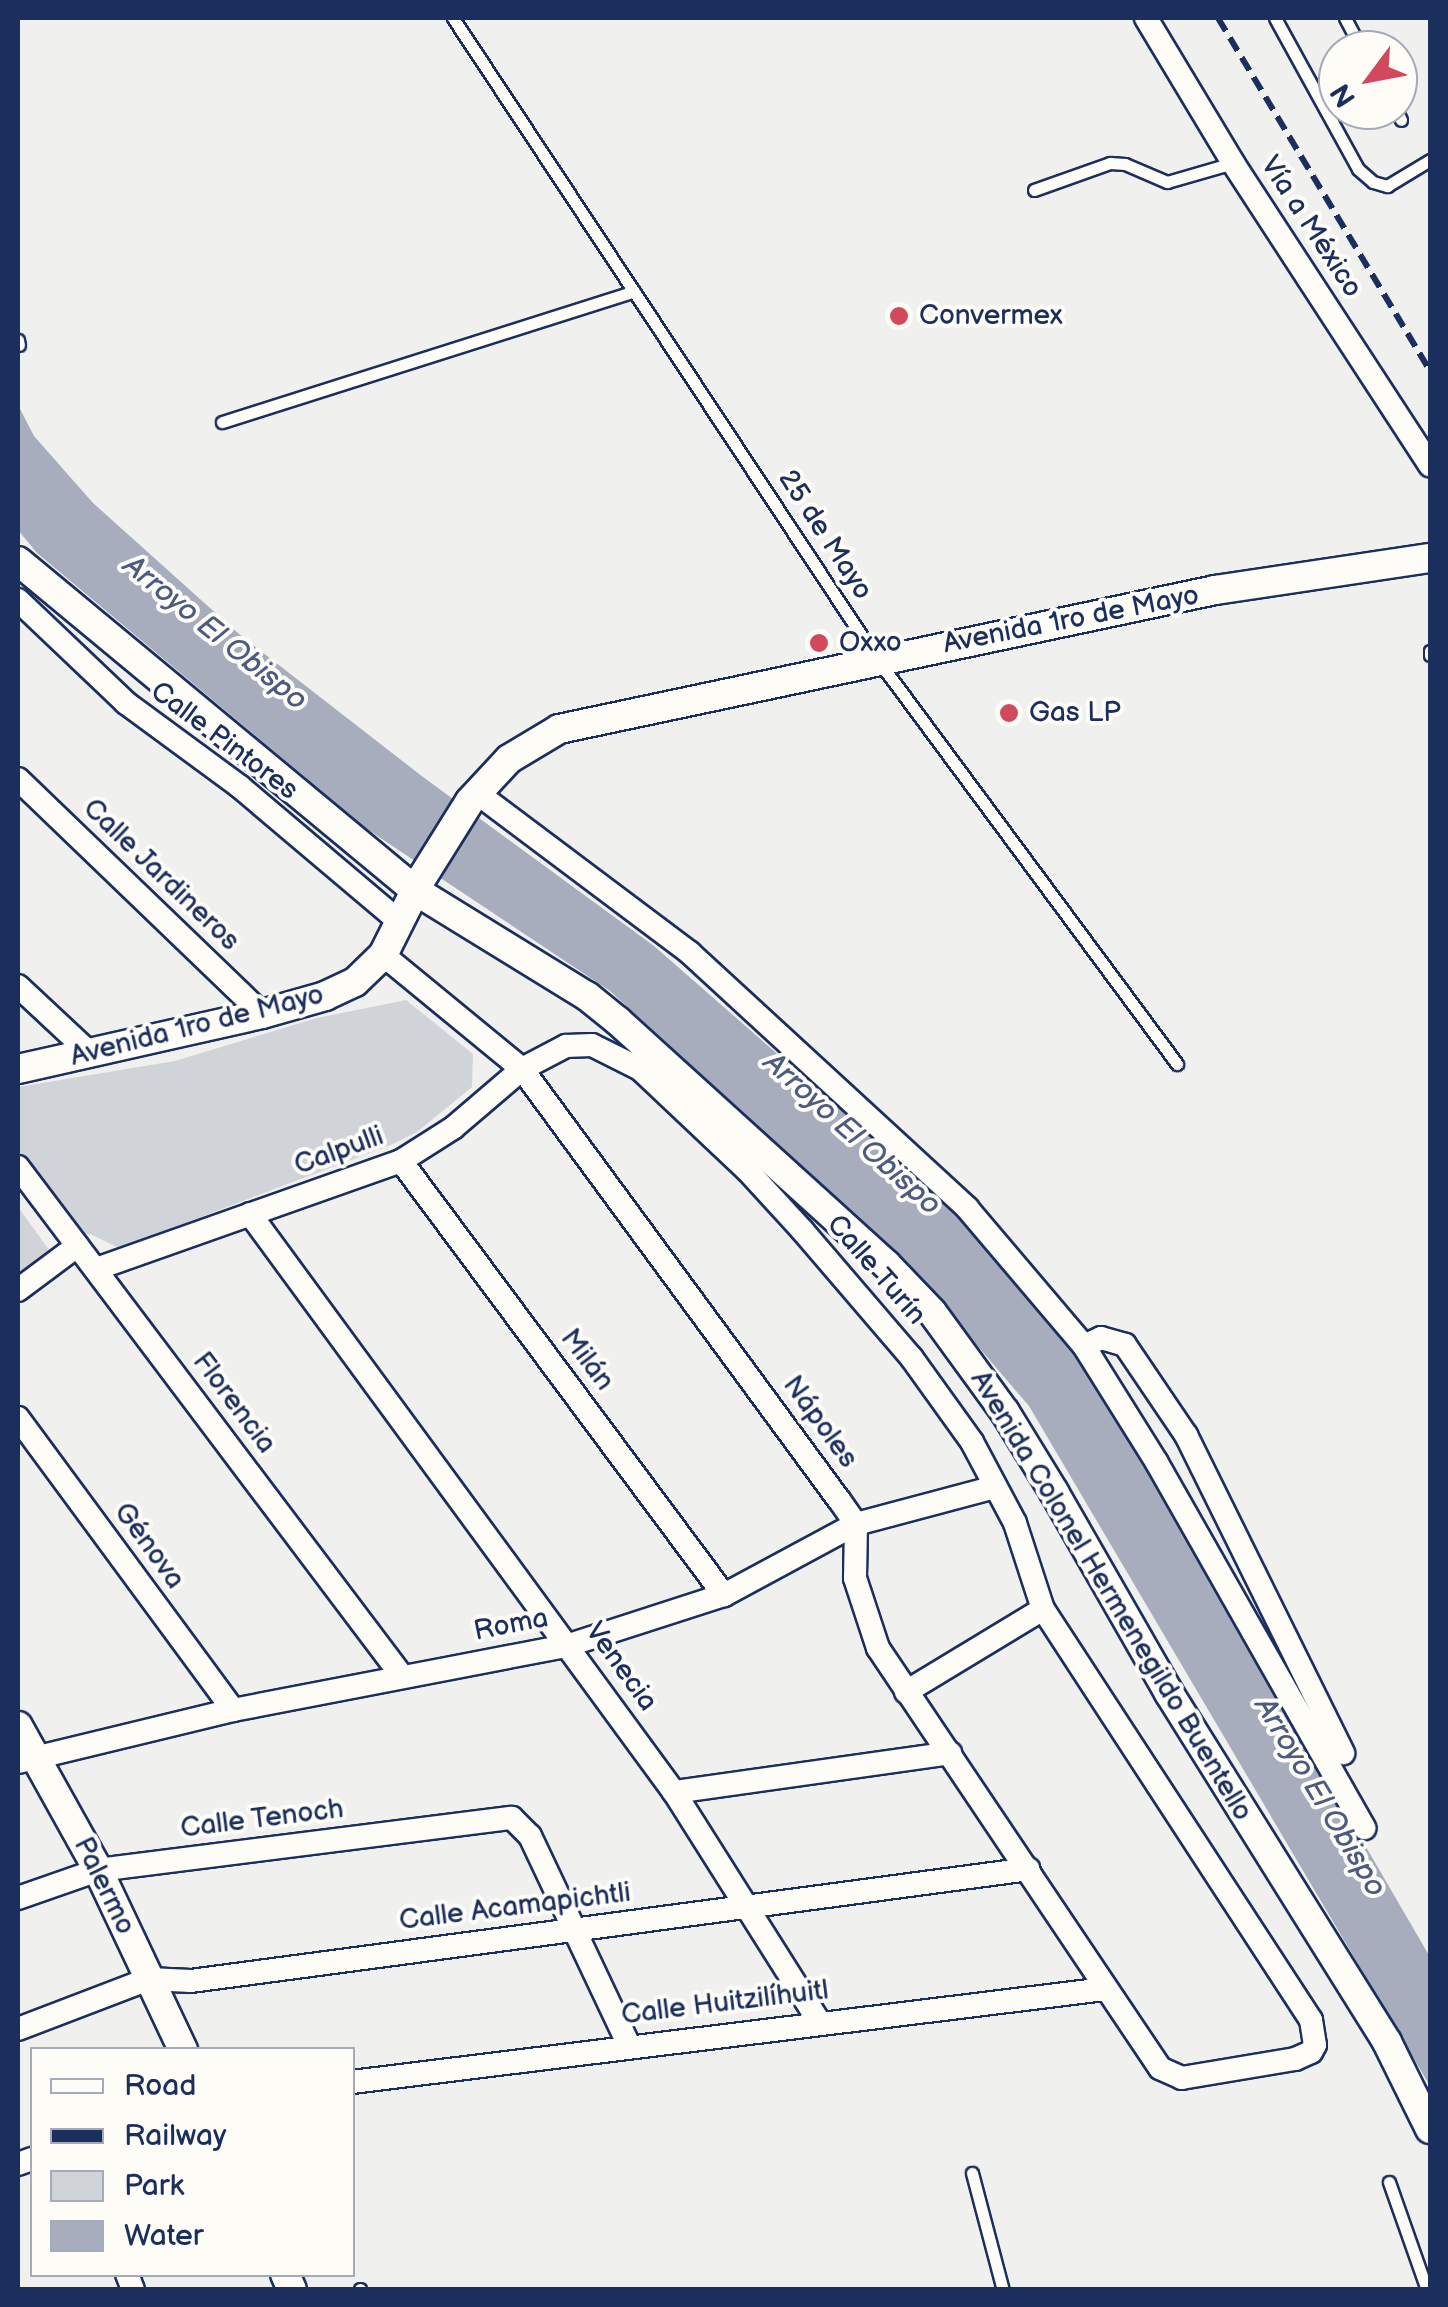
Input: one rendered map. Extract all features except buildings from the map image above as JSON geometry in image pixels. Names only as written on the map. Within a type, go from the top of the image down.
[{"type":"street","name":"Vía a México","points":[[1146,18],[1233,163],[1430,465]]},
{"type":"street","name":"Avenida 1ro de Mayo","points":[[18,1070],[262,1014],[324,996],[355,982],[383,955],[418,886],[474,797],[509,758],[559,729],[1214,590],[1430,558]]},
{"type":"street","name":"Avenida Colonel Hermenegildo Buentello","points":[[18,561],[418,886],[587,996],[618,1021],[886,1264],[932,1312],[1004,1412],[1044,1476],[1180,1710],[1386,2042],[1430,2129]]},
{"type":"street","name":"Calle Pintores","points":[[18,600],[126,703],[239,786],[401,923]]},
{"type":"street","name":"Calle Jardineros","points":[[18,779],[262,1014]]},
{"type":"street","points":[[474,797],[690,952],[967,1208],[1084,1346],[1157,1463],[1364,1828]]},
{"type":"street","name":"Nápoles","points":[[383,955],[522,1068],[856,1524]]},
{"type":"street","points":[[18,986],[91,1054]]},
{"type":"street","name":"Calpulli","points":[[96,1269],[401,1161],[453,1128],[522,1068],[577,1043]]},
{"type":"street","name":"Calle Turín","points":[[577,1043],[610,1052],[640,1069],[748,1171],[911,1356],[972,1442],[1031,1564],[1043,1609],[1311,2020],[1315,2044],[1304,2057],[1182,2078],[1164,2072],[1106,1988]]},
{"type":"street","name":"Milán","points":[[401,1161],[724,1595]]},
{"type":"street","name":"Florencia","points":[[18,1167],[402,1676]]},
{"type":"street","name":"Venecia","points":[[250,1214],[674,1792],[820,2022]]},
{"type":"street","points":[[18,1290],[77,1246]]},
{"type":"street","points":[[1084,1346],[1102,1338],[1124,1345],[1186,1435],[1344,1753]]},
{"type":"street","name":"Génova","points":[[18,1418],[233,1710]]},
{"type":"street","name":"Roma","points":[[27,1758],[233,1710],[569,1645],[724,1595],[856,1524],[995,1487]]},
{"type":"street","points":[[856,1524],[855,1578],[878,1648],[1106,1988]]},
{"type":"street","points":[[906,1692],[1043,1609]]},
{"type":"street","name":"Palermo","points":[[18,1726],[27,1758],[98,1870],[182,2047]]},
{"type":"street","points":[[674,1792],[950,1753]]},
{"type":"street","name":"Calle Tenoch","points":[[18,1898],[98,1870],[505,1818],[518,1820],[575,1928]]},
{"type":"street","name":"Calle Acamapichtli","points":[[18,2029],[150,1979],[191,1981],[1029,1870]]},
{"type":"street","points":[[575,1928],[629,2045]]},
{"type":"street","name":"Calle Huitzilíhuitl","points":[[355,2082],[1106,1988]]},
{"type":"lane","name":"25 de Mayo","points":[[454,18],[877,659],[1177,1064]]},
{"type":"lane","points":[[1275,18],[1358,170],[1373,182],[1387,186],[1430,160]]},
{"type":"lane","points":[[1034,190],[1110,163],[1126,164],[1167,182],[1233,163]]},
{"type":"lane","points":[[222,422],[634,291]]},
{"type":"lane","points":[[972,2172],[1003,2290]]},
{"type":"lane","points":[[1390,2182],[1427,2290]]},
{"type":"green space","points":[[406,1000],[473,1054],[472,1087],[417,1132],[393,1144],[119,1248],[90,1234],[81,1235],[18,1151],[18,1087],[175,1061],[317,1018]]},
{"type":"green space","points":[[18,1207],[55,1258],[18,1284]]},
{"type":"water","name":"Arroyo El Obispo","points":[[18,405],[34,436],[93,503],[239,634],[423,777],[654,946],[958,1212],[1088,1369],[1430,1957],[1430,2086],[1029,1406],[905,1261],[610,991],[367,829],[37,553],[18,530]]},
{"type":"railway","points":[[1218,18],[1430,371]]},
{"type":"place","name":"Convermex","points":[[899,316]]},
{"type":"place","name":"Oxxo","points":[[819,643]]},
{"type":"place","name":"Gas LP","points":[[1009,713]]}]
